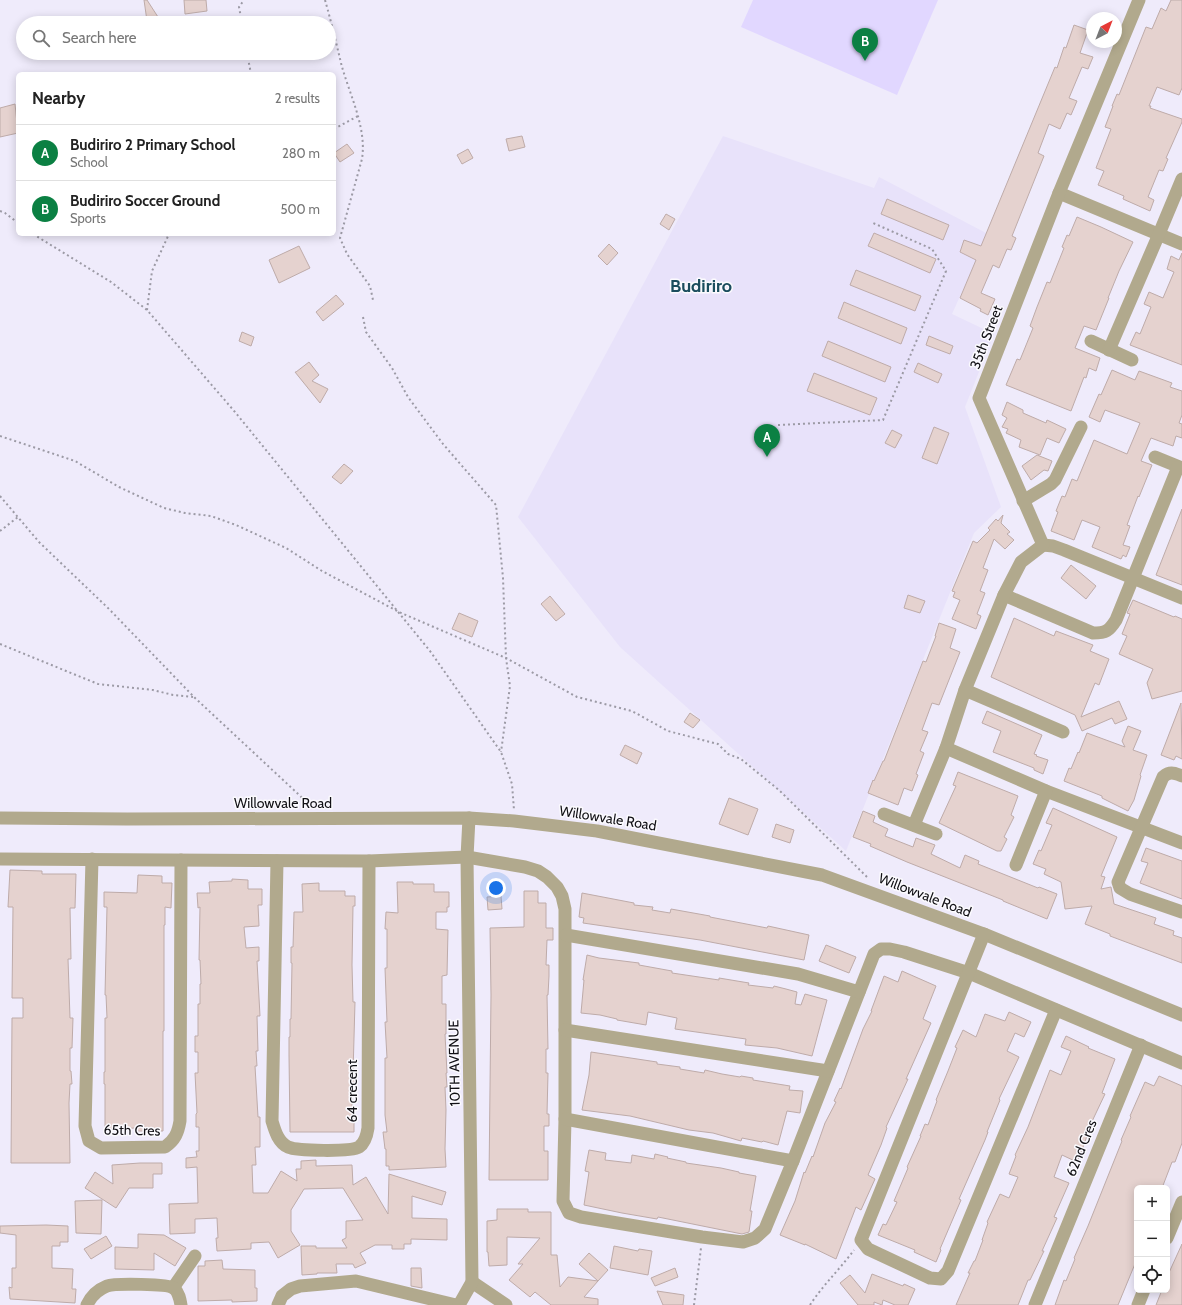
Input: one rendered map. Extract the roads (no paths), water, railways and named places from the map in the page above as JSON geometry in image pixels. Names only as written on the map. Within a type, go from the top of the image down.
[{"type":"street","name":"35th Street","points":[[1043,545],[979,398],[1059,193],[1139,0]]},
{"type":"street","points":[[1108,350],[1182,179]]},
{"type":"street","points":[[1059,193],[1182,244]]},
{"type":"street","points":[[1091,341],[1132,360]]},
{"type":"street","points":[[1023,501],[1051,484],[1081,427]]},
{"type":"street","points":[[1004,595],[1093,633],[1102,633],[1110,630],[1116,620],[1180,467],[1155,457]]},
{"type":"street","points":[[914,825],[946,748],[965,690],[1004,595],[1022,562],[1043,545],[1053,546],[1182,598]]},
{"type":"street","points":[[965,690],[1063,732]]},
{"type":"street","points":[[946,748],[1046,791],[1182,843]]},
{"type":"street","points":[[1182,776],[1174,772],[1169,772],[1163,776],[1145,829],[1118,882],[1120,888],[1130,894],[1182,912]]},
{"type":"street","points":[[1016,865],[1046,791]]},
{"type":"street","points":[[884,814],[936,834]]},
{"type":"street","name":"Willowvale Road","points":[[0,818],[469,818],[514,821],[597,831],[822,875],[984,934],[1182,1015]]},
{"type":"street","name":"10TH AVENUE","points":[[469,818],[467,857],[472,1282]]},
{"type":"street","points":[[0,859],[369,861],[467,857],[525,867],[547,877],[557,887],[562,896],[565,910],[566,1119],[563,1201],[569,1212],[581,1217],[702,1237],[743,1242],[755,1238],[765,1229],[874,954],[881,949],[904,952],[968,973],[1182,1063]]},
{"type":"street","name":"65th Cres","points":[[92,859],[85,1126],[89,1141],[101,1148],[165,1147],[172,1142],[178,1134],[180,1121],[181,860]]},
{"type":"street","name":"64 crecent","points":[[277,861],[272,1114],[274,1126],[280,1141],[288,1147],[298,1149],[349,1150],[359,1147],[366,1139],[368,1128],[369,861]]},
{"type":"street","points":[[984,934],[861,1240],[868,1249],[930,1278],[941,1279],[944,1277],[952,1265],[1056,1010]]},
{"type":"street","points":[[566,936],[798,974],[859,992]]},
{"type":"street","points":[[565,1030],[828,1071]]},
{"type":"street","name":"62nd Cres","points":[[1035,1305],[1141,1045]]},
{"type":"street","points":[[566,1119],[793,1161]]},
{"type":"street","points":[[1170,1234],[1178,1225],[1182,1202]]},
{"type":"street","points":[[173,1288],[195,1256]]},
{"type":"street","points":[[278,1305],[282,1296],[296,1287],[356,1281],[458,1305],[472,1282],[506,1305]]},
{"type":"street","points":[[87,1305],[90,1298],[98,1291],[109,1286],[161,1285],[173,1288],[180,1298],[181,1305]]},
{"type":"street","points":[[1138,1305],[1143,1293]]},
{"type":"place","name":"Budiriro Soccer Ground","points":[[865,61]]},
{"type":"place","name":"Budiriro 2 Primary School","points":[[767,457]]},
{"type":"district","name":"Budiriro","points":[[701,286]]}]
